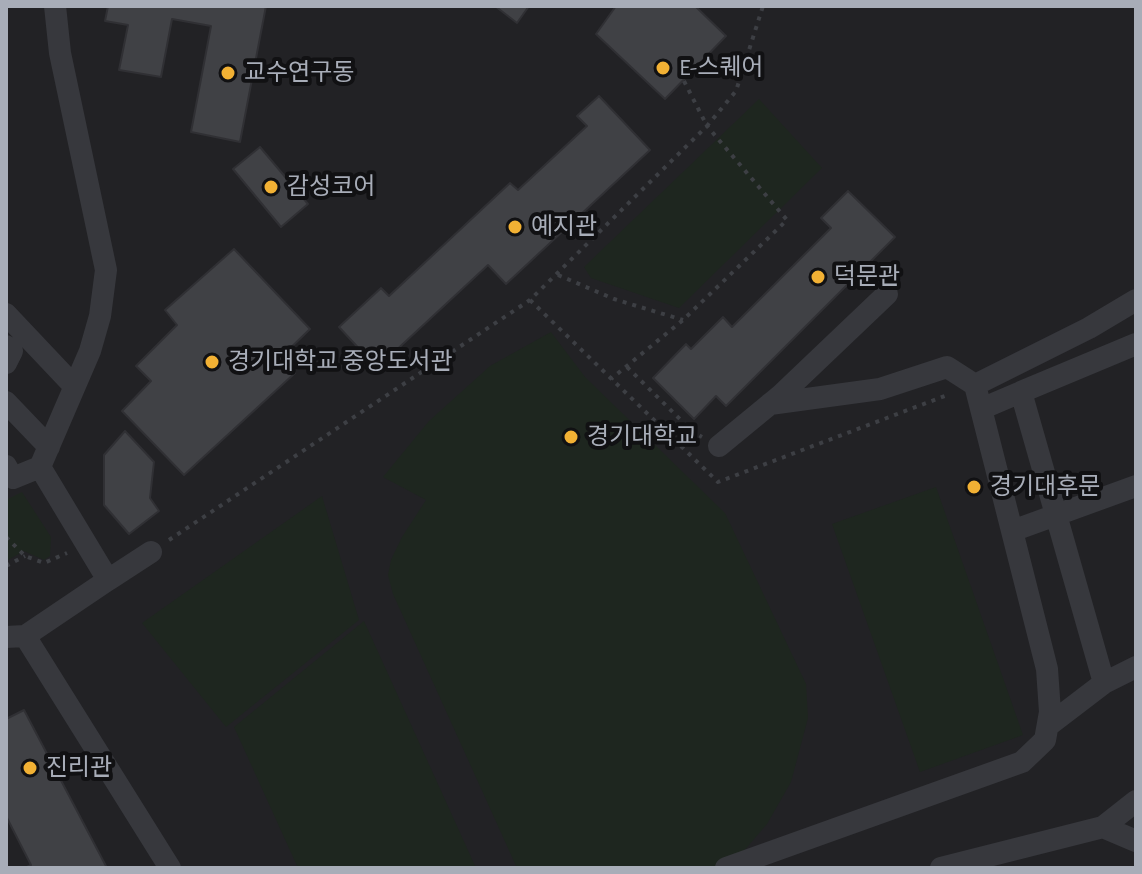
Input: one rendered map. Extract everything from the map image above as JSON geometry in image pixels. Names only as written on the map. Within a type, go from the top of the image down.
[{"type":"street","points":[[6,466],[13,478],[44,457],[90,351],[100,316],[106,270],[60,53],[55,6]]},
{"type":"street","points":[[719,446],[770,404],[887,294]]},
{"type":"street","points":[[975,385],[1089,328],[1136,300]]},
{"type":"street","points":[[6,314],[74,386]]},
{"type":"street","points":[[981,409],[1136,344]]},
{"type":"street","points":[[6,346],[12,351],[6,363]]},
{"type":"street","points":[[726,868],[1022,762],[1045,740],[1049,725],[1047,669],[975,385],[947,367],[880,389],[770,404]]},
{"type":"street","points":[[1021,392],[1104,683]]},
{"type":"street","points":[[6,402],[44,457],[108,580]]},
{"type":"street","points":[[1012,531],[1136,486]]},
{"type":"street","points":[[151,552],[16,636],[170,868]]},
{"type":"street","points":[[1049,725],[1104,683],[1136,667]]},
{"type":"street","points":[[941,868],[1103,827],[1136,801]]},
{"type":"street","points":[[1103,827],[1136,841]]},
{"type":"path","points":[[151,552],[530,300],[707,126],[736,91],[763,6]]},
{"type":"path","points":[[611,379],[683,320],[787,220],[707,126],[684,81]]},
{"type":"path","points":[[558,275],[614,299],[683,320]]},
{"type":"path","points":[[530,300],[718,482],[975,385]]},
{"type":"path","points":[[627,367],[693,432]]},
{"type":"path","points":[[6,537],[25,556],[44,563],[88,544]]},
{"type":"path","points":[[6,566],[25,556]]},
{"type":"shaded area","name":"경기대학교","points":[[6,6],[1136,6],[1136,868],[6,868]]},
{"type":"shaded area","points":[[759,99],[822,168],[679,308],[591,278],[584,267]]},
{"type":"shaded area","points":[[551,332],[585,377],[725,513],[806,684],[808,718],[791,782],[767,824],[737,859],[713,868],[517,868],[393,594],[388,575],[391,560],[426,500],[383,477],[429,421],[490,366]]},
{"type":"shaded area","points":[[936,487],[1023,735],[920,772],[832,524]]},
{"type":"shaded area","points":[[22,492],[51,537],[50,556],[44,560],[24,551],[6,561],[6,500]]},
{"type":"shaded area","points":[[322,496],[359,620],[226,727],[142,623]]},
{"type":"shaded area","points":[[364,621],[476,868],[298,868],[234,727]]},
{"type":"building","name":"교수연구동","points":[[108,6],[266,6],[240,142],[191,132],[211,26],[172,19],[161,77],[119,70],[128,25],[105,21]]},
{"type":"building","points":[[495,6],[529,6],[517,23]]},
{"type":"building","name":"E-스퀘어","points":[[616,6],[695,6],[726,36],[665,99],[596,34]]},
{"type":"building","name":"예지관","points":[[599,96],[650,150],[506,284],[488,265],[377,368],[339,327],[381,288],[389,296],[510,183],[518,190],[587,126],[577,116]]},
{"type":"building","name":"감성코어","points":[[260,147],[308,204],[281,227],[233,169]]},
{"type":"building","name":"덕문관","points":[[848,191],[895,237],[726,406],[716,396],[694,419],[653,378],[686,344],[691,349],[723,317],[732,327],[831,228],[821,218]]},
{"type":"building","name":"경기대학교 중앙도서관","points":[[234,249],[310,329],[280,358],[295,373],[184,475],[122,411],[151,381],[136,366],[177,325],[165,310]]},
{"type":"building","points":[[125,431],[154,462],[150,498],[159,511],[129,534],[104,505],[104,455]]},
{"type":"building","name":"진리관","points":[[24,710],[107,868],[25,868],[31,865],[6,816],[6,719]]},
{"type":"place","name":"E-스퀘어","points":[[663,68]]},
{"type":"place","name":"교수연구동","points":[[228,73]]},
{"type":"place","name":"감성코어","points":[[271,187]]},
{"type":"place","name":"예지관","points":[[515,227]]},
{"type":"place","name":"덕문관","points":[[818,277]]},
{"type":"place","name":"경기대학교 중앙도서관","points":[[212,362]]},
{"type":"place","name":"경기대학교","points":[[571,437]]},
{"type":"place","name":"경기대후문","points":[[974,487]]},
{"type":"place","name":"진리관","points":[[30,768]]}]
